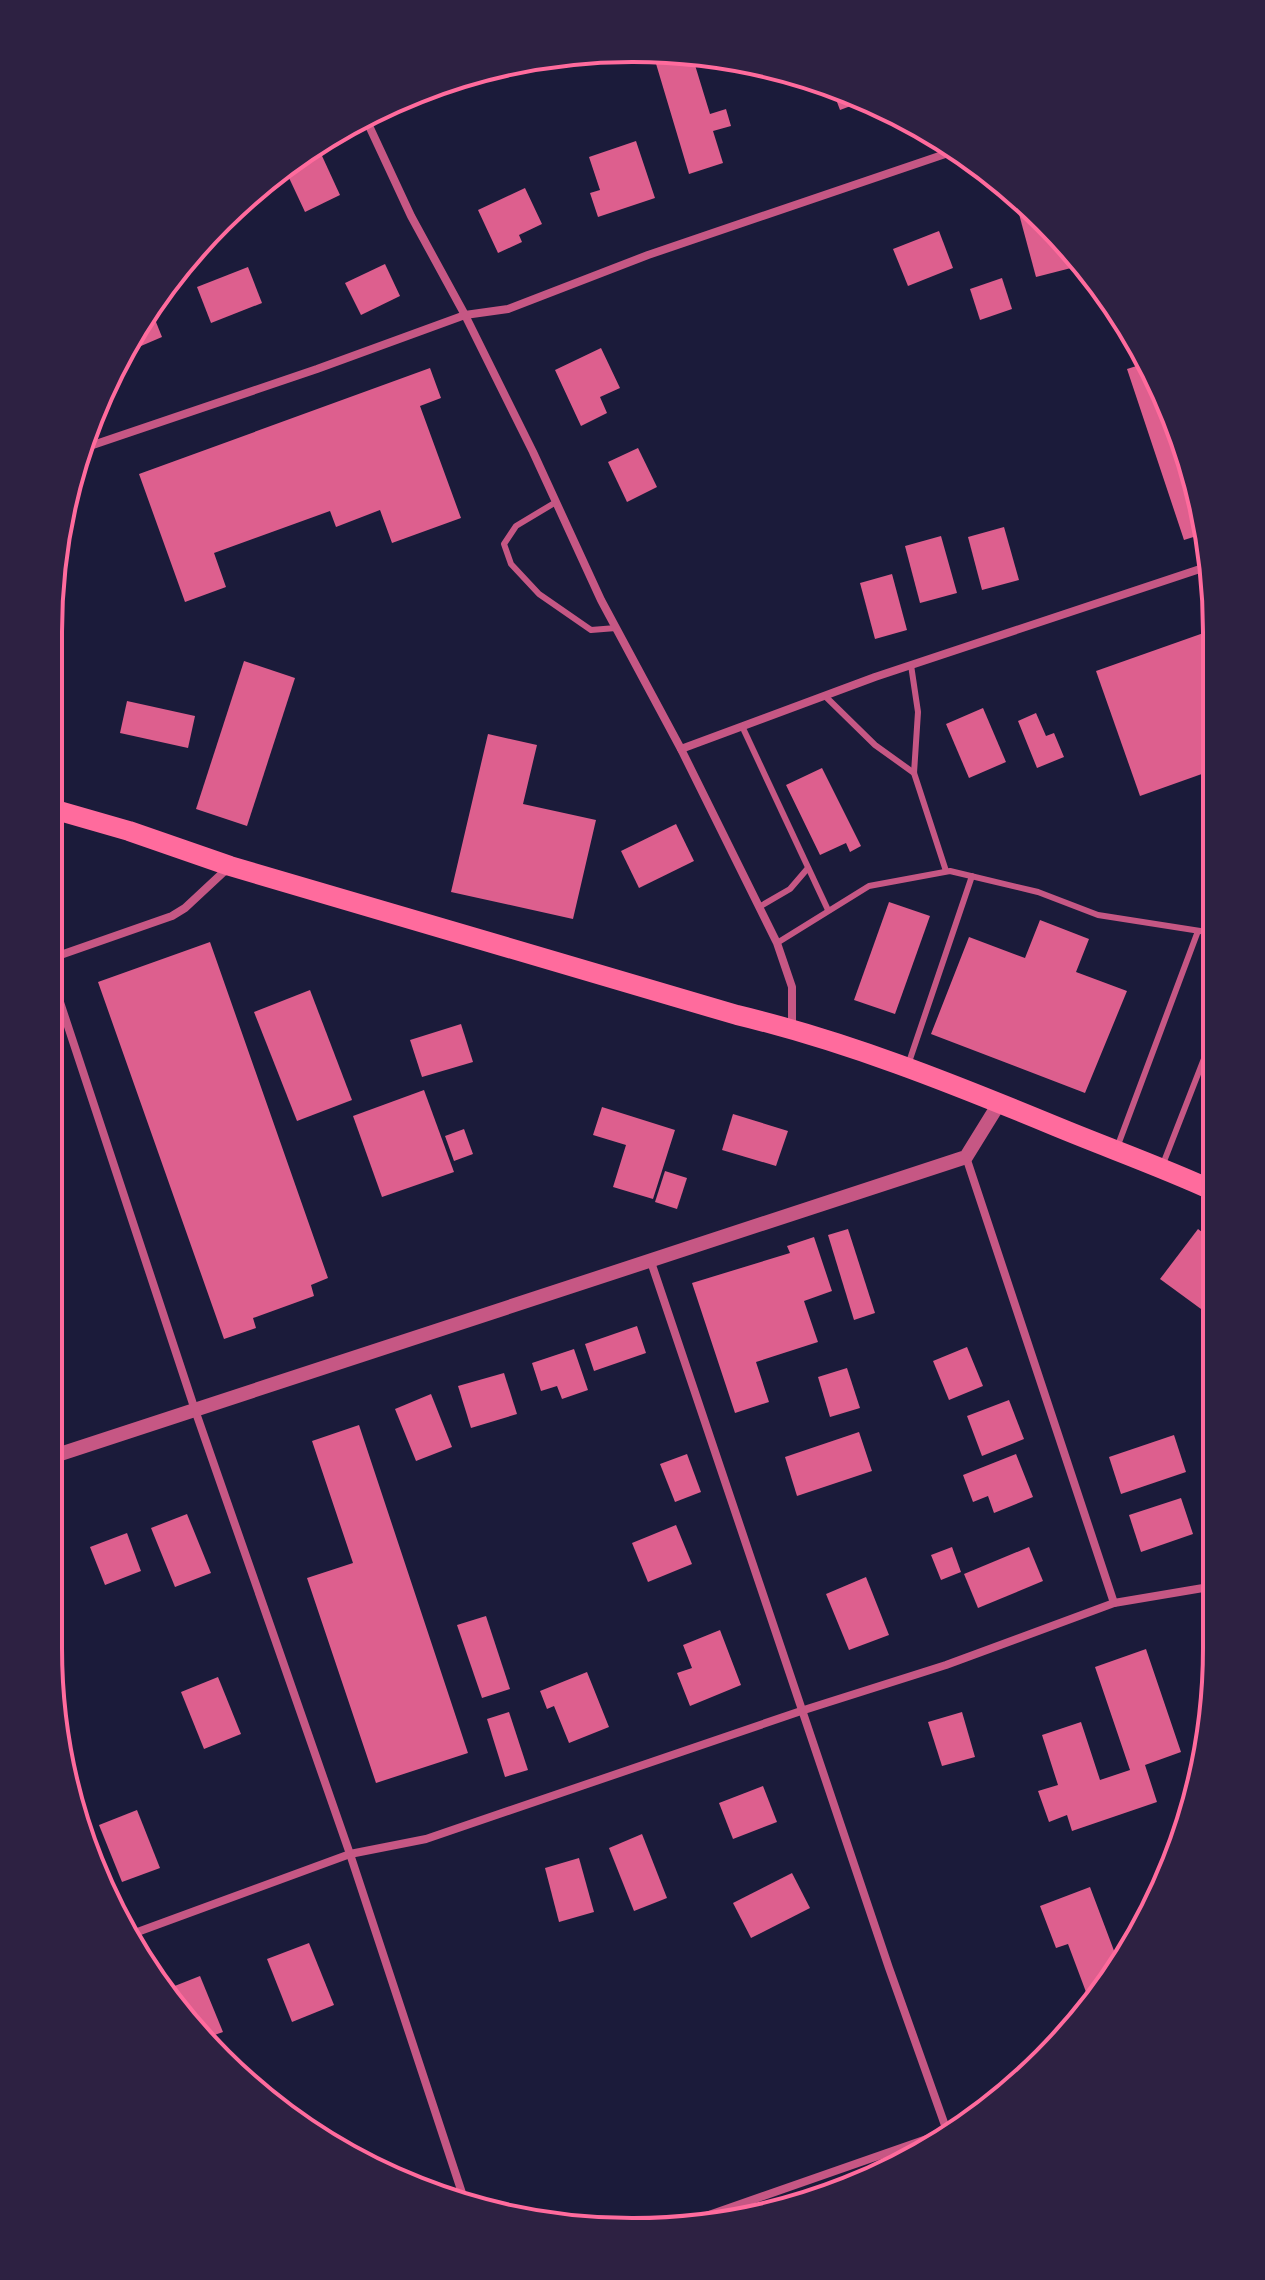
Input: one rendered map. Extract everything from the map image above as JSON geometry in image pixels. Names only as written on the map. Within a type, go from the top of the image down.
[{"type":"highway","points":[[62,812],[230,866],[737,1015],[792,1028],[1000,1102],[1203,1186]]},
{"type":"street","points":[[369,126],[411,216],[465,315],[616,628],[681,749],[777,943],[792,987],[792,1028]]},
{"type":"street","points":[[94,445],[465,315],[508,309],[648,255],[944,155]]},
{"type":"street","points":[[681,749],[911,665],[1199,569]]},
{"type":"street","points":[[62,954],[172,916],[185,908],[230,866]]},
{"type":"street","points":[[62,1008],[195,1410],[350,1854],[462,2192]]},
{"type":"street","points":[[62,1453],[966,1157],[1000,1102]]},
{"type":"street","points":[[966,1157],[1114,1603]]},
{"type":"street","points":[[651,1262],[944,2125]]},
{"type":"street","points":[[137,1932],[350,1854],[426,1839],[946,1665],[1114,1603],[1203,1588]]},
{"type":"street","points":[[721,2211],[919,2142]]},
{"type":"lane","points":[[556,502],[516,526],[504,544],[511,564],[539,594],[571,618],[591,630],[616,628]]},
{"type":"lane","points":[[911,665],[918,712],[914,773],[946,871]]},
{"type":"lane","points":[[825,696],[875,745],[914,773]]},
{"type":"lane","points":[[742,726],[828,910]]},
{"type":"lane","points":[[759,907],[790,889],[808,868]]},
{"type":"lane","points":[[777,943],[869,886],[946,871],[1038,892],[1098,915],[1203,932]]},
{"type":"lane","points":[[906,1068],[972,876]]},
{"type":"lane","points":[[1117,1150],[1198,931]]},
{"type":"lane","points":[[1162,1167],[1203,1061]]},
{"type":"building","points":[[656,63],[695,66],[710,114],[726,109],[731,126],[713,131],[723,163],[689,174]]},
{"type":"building","points":[[836,99],[852,105],[840,110]]},
{"type":"building","points":[[636,141],[655,198],[598,217],[590,193],[600,190],[589,157]]},
{"type":"building","points":[[321,155],[340,195],[305,212],[289,177]]},
{"type":"building","points":[[525,188],[542,224],[519,235],[522,242],[498,253],[478,210]]},
{"type":"building","points":[[1019,214],[1036,229],[1071,268],[1036,277]]},
{"type":"building","points":[[939,231],[953,268],[908,286],[893,249]]},
{"type":"building","points":[[385,264],[400,296],[361,315],[345,283]]},
{"type":"building","points":[[248,267],[262,303],[211,323],[197,287]]},
{"type":"building","points":[[1002,278],[1012,309],[980,320],[970,289]]},
{"type":"building","points":[[155,320],[162,337],[138,347]]},
{"type":"building","points":[[601,348],[620,388],[600,397],[607,413],[581,426],[555,370]]},
{"type":"building","points":[[1137,366],[1160,414],[1184,485],[1195,537],[1184,540],[1127,369]]},
{"type":"building","points":[[430,368],[441,398],[420,406],[461,518],[392,543],[380,510],[336,527],[330,511],[214,553],[226,587],[185,602],[139,474]]},
{"type":"building","points":[[638,448],[657,487],[627,502],[608,462]]},
{"type":"building","points":[[1004,527],[1019,580],[982,590],[968,537]]},
{"type":"building","points":[[941,536],[957,593],[920,603],[905,546]]},
{"type":"building","points":[[892,574],[907,630],[875,639],[860,583]]},
{"type":"building","points":[[1203,633],[1203,774],[1140,796],[1096,671]]},
{"type":"building","points":[[244,661],[295,678],[247,826],[196,809]]},
{"type":"building","points":[[127,701],[195,716],[188,748],[120,733]]},
{"type":"building","points":[[983,708],[1006,762],[969,778],[946,724]]},
{"type":"building","points":[[1036,713],[1046,736],[1054,733],[1064,757],[1037,768],[1018,721]]},
{"type":"building","points":[[488,734],[537,745],[523,804],[596,820],[573,919],[451,892]]},
{"type":"building","points":[[822,768],[861,846],[850,852],[846,843],[820,855],[786,785]]},
{"type":"building","points":[[676,824],[694,861],[639,888],[621,851]]},
{"type":"building","points":[[889,902],[930,916],[895,1014],[854,1000]]},
{"type":"building","points":[[1040,920],[1089,939],[1076,972],[1127,991],[1085,1093],[931,1034],[969,937],[1025,958]]},
{"type":"building","points":[[210,942],[328,1278],[311,1285],[314,1296],[253,1318],[256,1328],[224,1339],[98,982]]},
{"type":"building","points":[[310,990],[352,1100],[297,1121],[254,1012]]},
{"type":"building","points":[[461,1024],[473,1062],[422,1077],[410,1040]]},
{"type":"building","points":[[424,1090],[454,1172],[382,1197],[353,1116]]},
{"type":"building","points":[[602,1107],[675,1130],[653,1199],[613,1187],[626,1145],[593,1135]]},
{"type":"building","points":[[733,1114],[788,1131],[776,1166],[722,1150]]},
{"type":"building","points":[[464,1129],[473,1154],[454,1161],[445,1136]]},
{"type":"building","points":[[665,1171],[687,1178],[677,1209],[655,1202]]},
{"type":"building","points":[[848,1229],[875,1313],[854,1320],[828,1235]]},
{"type":"building","points":[[1198,1229],[1203,1233],[1201,1309],[1160,1279]]},
{"type":"building","points":[[814,1237],[832,1291],[804,1301],[818,1342],[756,1362],[769,1402],[735,1413],[692,1283],[790,1253],[787,1246]]},
{"type":"building","points":[[637,1326],[646,1353],[594,1371],[585,1344]]},
{"type":"building","points":[[967,1347],[983,1386],[949,1400],[933,1361]]},
{"type":"building","points":[[574,1349],[588,1390],[562,1399],[557,1386],[541,1391],[532,1363]]},
{"type":"building","points":[[847,1368],[860,1408],[830,1417],[818,1377]]},
{"type":"building","points":[[504,1373],[517,1414],[471,1428],[458,1386]]},
{"type":"building","points":[[431,1394],[452,1447],[416,1461],[395,1409]]},
{"type":"building","points":[[1009,1400],[1024,1439],[982,1456],[967,1416]]},
{"type":"building","points":[[359,1425],[468,1753],[376,1783],[307,1578],[353,1563],[312,1441]]},
{"type":"building","points":[[859,1432],[872,1471],[797,1496],[785,1457]]},
{"type":"building","points":[[1174,1435],[1186,1472],[1121,1494],[1109,1457]]},
{"type":"building","points":[[687,1454],[701,1492],[675,1502],[660,1464]]},
{"type":"building","points":[[1016,1454],[1033,1497],[994,1513],[988,1496],[973,1502],[963,1475]]},
{"type":"building","points":[[1181,1498],[1193,1534],[1141,1552],[1129,1515]]},
{"type":"building","points":[[187,1514],[211,1573],[175,1587],[151,1528]]},
{"type":"building","points":[[676,1525],[692,1564],[648,1582],[632,1543]]},
{"type":"building","points":[[127,1533],[141,1571],[105,1585],[90,1547]]},
{"type":"building","points":[[952,1547],[961,1572],[941,1580],[931,1555]]},
{"type":"building","points":[[1029,1547],[1043,1581],[978,1608],[964,1574]]},
{"type":"building","points":[[866,1577],[889,1635],[849,1650],[826,1594]]},
{"type":"building","points":[[486,1616],[510,1689],[482,1698],[457,1625]]},
{"type":"building","points":[[720,1630],[741,1685],[690,1706],[677,1673],[692,1668],[683,1645]]},
{"type":"building","points":[[1146,1649],[1181,1752],[1145,1765],[1157,1802],[1072,1831],[1067,1815],[1049,1822],[1038,1791],[1058,1785],[1042,1735],[1081,1722],[1100,1780],[1130,1770],[1095,1667]]},
{"type":"building","points":[[587,1672],[609,1727],[569,1743],[554,1706],[547,1709],[540,1691]]},
{"type":"building","points":[[218,1677],[241,1734],[204,1749],[181,1692]]},
{"type":"building","points":[[509,1712],[528,1770],[505,1777],[487,1719]]},
{"type":"building","points":[[962,1712],[975,1757],[942,1766],[928,1722]]},
{"type":"building","points":[[763,1786],[777,1822],[733,1839],[719,1803]]},
{"type":"building","points":[[137,1810],[160,1868],[122,1882],[99,1825]]},
{"type":"building","points":[[642,1834],[667,1898],[634,1911],[609,1848]]},
{"type":"building","points":[[579,1858],[594,1912],[559,1922],[545,1868]]},
{"type":"building","points":[[792,1873],[810,1908],[751,1938],[733,1903]]},
{"type":"building","points":[[1090,1887],[1115,1952],[1086,1993],[1068,1944],[1056,1948],[1040,1906]]},
{"type":"building","points":[[309,1943],[334,2005],[292,2022],[267,1959]]},
{"type":"building","points":[[200,1976],[223,2032],[214,2035],[174,1986]]}]
